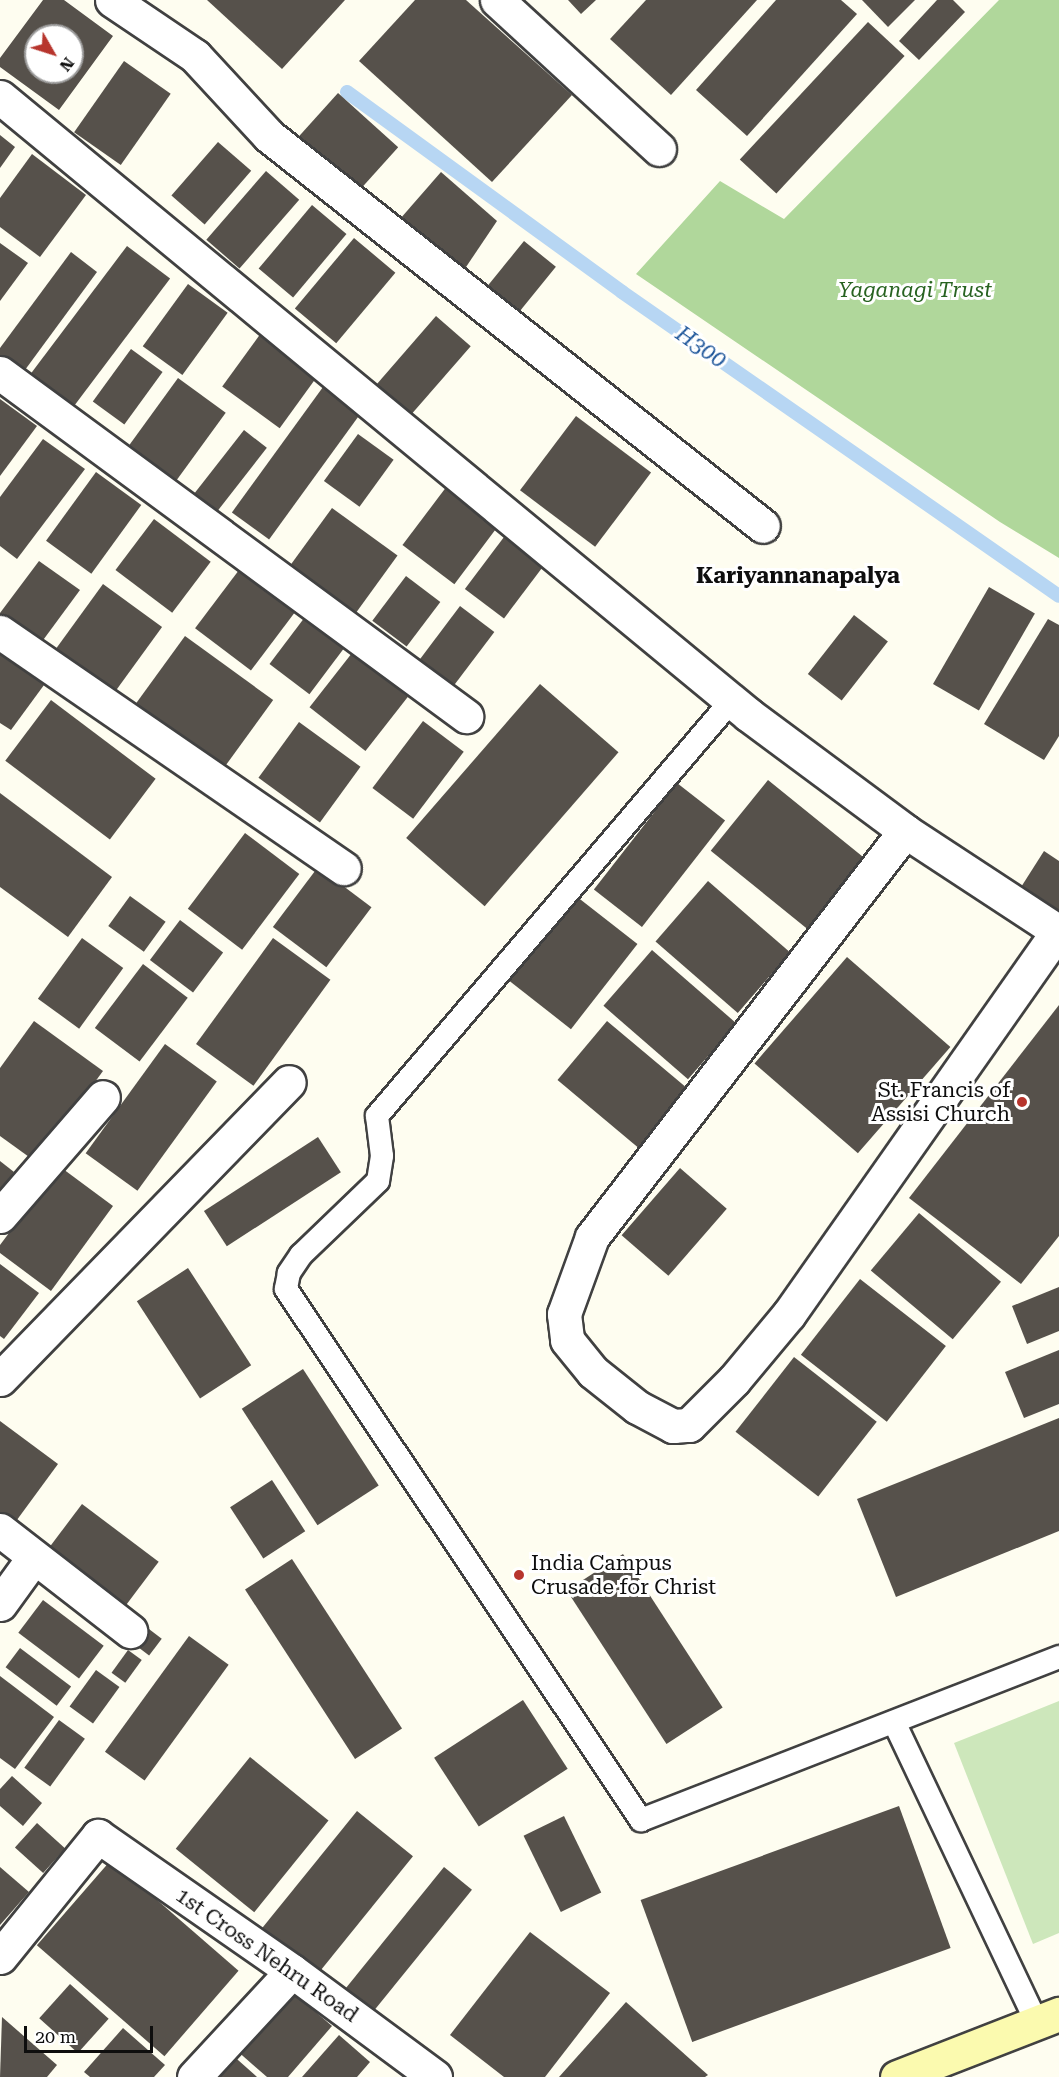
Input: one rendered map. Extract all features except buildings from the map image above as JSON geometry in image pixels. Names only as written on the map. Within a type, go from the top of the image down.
[{"type":"main road","points":[[897,2077],[1048,2018]]},
{"type":"street","points":[[112,0],[195,56],[269,136],[763,526]]},
{"type":"street","points":[[497,0],[659,149]]},
{"type":"street","points":[[0,98],[732,700],[905,831],[1058,932],[789,1314],[734,1380],[689,1425],[673,1426],[637,1407],[593,1372],[567,1340],[564,1314],[592,1237],[905,831]]},
{"type":"street","points":[[0,373],[466,716]]},
{"type":"street","points":[[0,632],[344,868]]},
{"type":"street","points":[[0,1379],[289,1082]]},
{"type":"street","points":[[0,1216],[103,1097]]},
{"type":"street","points":[[0,1530],[130,1631]]},
{"type":"street","points":[[0,1604],[34,1557]]},
{"type":"street","name":"1st Cross Nehru Road","points":[[0,1956],[98,1836],[292,1971],[435,2077]]},
{"type":"street","points":[[194,2077],[292,1971]]},
{"type":"lane","points":[[732,700],[377,1116],[382,1156],[378,1181],[301,1255],[289,1273],[285,1289],[641,1820],[1059,1657]]},
{"type":"lane","points":[[894,1722],[1048,2018]]},
{"type":"green space","name":"Yaganagi Trust","points":[[999,0],[1059,0],[1059,558],[1000,522],[636,274],[720,181],[784,219]]},
{"type":"green space","points":[[1059,1701],[1059,1933],[1033,1944],[954,1743]]},
{"type":"waterway","name":"H300","points":[[347,92],[622,292],[1059,596]]},
{"type":"place","name":"St. Francis of Assisi Church","points":[[1022,1102]]},
{"type":"place","name":"India Campus Crusade for Christ","points":[[519,1575]]},
{"type":"district","name":"Kariyannanapalya","points":[[798,576]]}]
